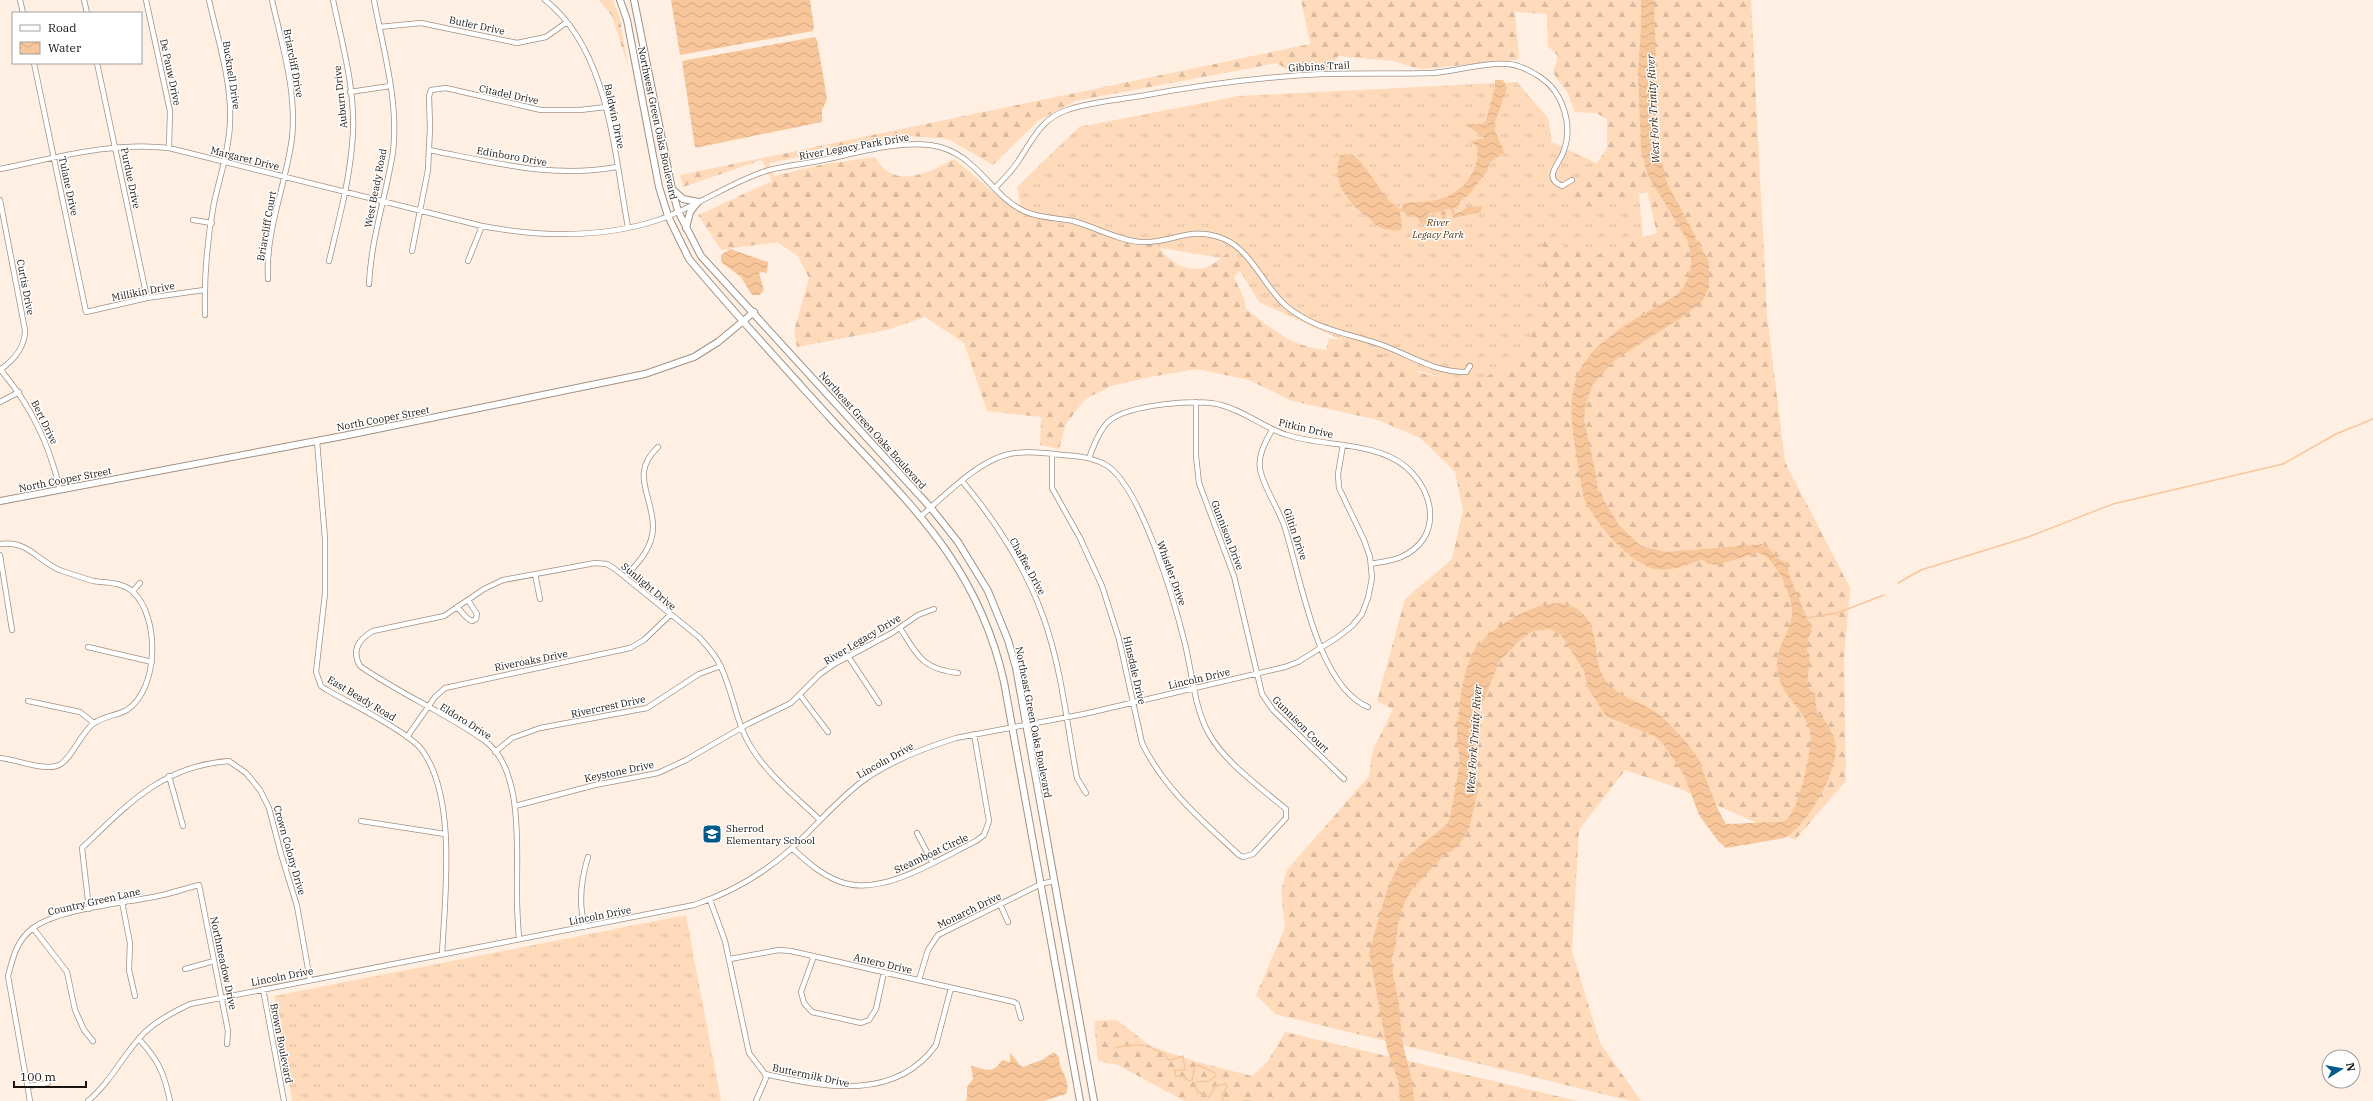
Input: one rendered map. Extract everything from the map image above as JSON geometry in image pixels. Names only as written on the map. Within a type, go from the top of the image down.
[{"type":"main road","name":"Northwest Green Oaks Boulevard","points":[[620,0],[627,20],[659,187],[668,216],[689,259],[744,320]]},
{"type":"main road","name":"Northwest Green Oaks Boulevard","points":[[634,0],[672,189],[678,211],[702,256],[754,312]]},
{"type":"main road","points":[[672,189],[683,199],[698,202],[690,212],[686,228]]},
{"type":"main road","name":"North Cooper Street","points":[[0,501],[317,441],[645,374],[694,357],[718,342],[754,312]]},
{"type":"main road","name":"Northeast Green Oaks Boulevard","points":[[754,312],[931,508],[972,563],[1000,617],[1016,668],[1094,1101]]},
{"type":"main road","points":[[744,320],[809,394],[921,516],[953,560],[975,595],[999,658],[1013,726],[1080,1101]]},
{"type":"main road","points":[[809,394],[819,385]]},
{"type":"street","points":[[20,0],[23,12]]},
{"type":"street","points":[[84,0],[87,12]]},
{"type":"street","name":"De Pauw Drive","points":[[146,0],[170,111],[169,148]]},
{"type":"street","name":"Bucknell Drive","points":[[205,315],[204,290],[212,223],[229,136],[229,108],[225,73],[209,0]]},
{"type":"street","name":"Briarcliff Drive","points":[[272,0],[291,87],[293,114],[291,144],[284,177]]},
{"type":"street","name":"Auburn Drive","points":[[329,261],[351,161],[353,132],[350,92],[333,0]]},
{"type":"street","name":"West Beady Road","points":[[369,284],[370,259],[393,151],[394,125],[390,86],[374,0]]},
{"type":"street","name":"Baldwin Drive","points":[[545,0],[567,22],[590,57],[606,107],[628,228]]},
{"type":"street","name":"Butler Drive","points":[[379,27],[421,23],[517,42],[546,37],[567,22]]},
{"type":"street","name":"Tulane Drive","points":[[34,64],[86,312]]},
{"type":"street","name":"Purdue Drive","points":[[97,64],[147,298]]},
{"type":"street","name":"Gibbins Trail","points":[[996,187],[1019,161],[1032,137],[1045,122],[1067,110],[1195,87],[1266,78],[1321,74],[1434,72],[1495,64],[1509,64],[1530,70],[1543,78],[1552,88],[1565,111],[1567,131],[1564,150],[1553,173],[1553,178],[1556,183],[1562,186],[1572,180]]},
{"type":"street","points":[[350,92],[390,86]]},
{"type":"street","name":"Citadel Drive","points":[[429,150],[428,96],[434,89],[446,88],[541,110],[580,110],[606,107]]},
{"type":"street","name":"Margaret Drive","points":[[0,169],[54,158],[137,145],[169,148],[482,226],[550,236],[608,232],[628,228],[668,216],[678,211]]},
{"type":"street","name":"River Legacy Park Drive","points":[[678,211],[764,171],[905,145],[932,146],[952,152],[969,161],[1012,204],[1027,212],[1075,222],[1125,239],[1142,242],[1193,233],[1210,234],[1229,241],[1248,260],[1284,304],[1324,329],[1383,345],[1448,372],[1466,372],[1470,366]]},
{"type":"street","points":[[412,251],[429,150]]},
{"type":"street","name":"Edinboro Drive","points":[[429,150],[538,171],[582,172],[616,166]]},
{"type":"street","name":"Briarcliff Court","points":[[268,279],[268,252],[284,177]]},
{"type":"street","name":"Curtis Drive","points":[[0,200],[25,330],[25,337],[20,352],[0,370]]},
{"type":"street","points":[[193,220],[212,223]]},
{"type":"street","points":[[468,261],[482,226]]},
{"type":"street","name":"Millikin Drive","points":[[86,312],[147,298],[204,290]]},
{"type":"street","name":"Bert Drive","points":[[0,370],[19,392],[39,425],[48,445],[60,490]]},
{"type":"street","points":[[0,402],[19,392]]},
{"type":"street","name":"Pitkin Drive","points":[[1088,458],[1101,432],[1111,420],[1138,410],[1196,402],[1223,405],[1272,430],[1318,442],[1343,445],[1380,454],[1406,467],[1420,481],[1427,493],[1430,504],[1428,530],[1416,546],[1400,557],[1371,564]]},
{"type":"street","name":"Gunnison Drive","points":[[1196,402],[1196,456],[1199,483],[1234,576],[1258,674]]},
{"type":"street","name":"Giltin Drive","points":[[1272,430],[1261,451],[1260,471],[1284,523],[1320,648],[1328,668],[1346,693],[1368,707]]},
{"type":"street","name":"East Beady Road","points":[[317,441],[322,488],[325,586],[316,672],[321,686],[407,737],[422,748],[432,768],[440,789],[445,834],[442,954]]},
{"type":"street","name":"Lincoln Drive","points":[[88,1101],[93,1099],[139,1039],[157,1022],[174,1011],[190,1004],[677,909],[710,900],[755,876],[792,848],[848,793],[882,769],[929,746],[974,734],[1133,703],[1258,674],[1298,662],[1352,626],[1362,614],[1371,586],[1371,564],[1364,540],[1339,488],[1338,474],[1343,445]]},
{"type":"street","points":[[625,577],[643,556],[650,542],[653,528],[643,473],[646,460],[658,447]]},
{"type":"street","name":"Whistler Drive","points":[[921,516],[976,469],[995,458],[1016,453],[1052,454],[1088,458],[1106,465],[1120,478],[1138,510],[1166,577],[1204,723],[1216,745],[1286,810],[1286,818],[1249,856]]},
{"type":"street","name":"Hinsdale Drive","points":[[1052,454],[1050,477],[1052,488],[1080,538],[1102,586],[1119,639],[1142,743],[1157,771],[1197,816],[1239,855],[1243,857],[1249,856]]},
{"type":"street","name":"Chaffee Drive","points":[[962,481],[988,516],[1033,591],[1053,650],[1077,778],[1086,793]]},
{"type":"street","points":[[0,544],[12,542],[26,548],[59,570],[92,580],[119,584],[133,592],[146,609],[153,643],[152,662],[143,692],[127,710],[94,723],[80,737],[66,760],[60,765],[44,767],[0,758]]},
{"type":"street","points":[[0,555],[12,630]]},
{"type":"street","name":"Sunlight Drive","points":[[356,649],[364,636],[373,631],[440,617],[503,580],[595,563],[607,564],[699,638],[712,651],[721,666],[742,729],[751,746],[763,764],[820,820]]},
{"type":"street","points":[[535,574],[540,599]]},
{"type":"street","points":[[133,592],[140,583]]},
{"type":"street","points":[[457,607],[466,618],[472,621],[476,619],[477,614],[468,600]]},
{"type":"street","name":"River Legacy Drive","points":[[742,729],[791,703],[820,674],[848,656],[900,628],[918,615],[934,609]]},
{"type":"street","name":"Riveroaks Drive","points":[[407,737],[427,707],[441,691],[454,684],[630,648],[644,640],[670,615]]},
{"type":"street","points":[[900,628],[916,652],[927,664],[937,670],[958,673]]},
{"type":"street","points":[[88,647],[152,662]]},
{"type":"street","name":"Eldoro Drive","points":[[356,649],[360,666],[486,741],[495,752],[507,775],[516,806],[519,940]]},
{"type":"street","points":[[848,656],[879,703]]},
{"type":"street","name":"Rivercrest Drive","points":[[495,752],[512,738],[540,728],[647,708],[699,674],[721,666]]},
{"type":"street","name":"Gunnison Court","points":[[1258,674],[1262,694],[1272,710],[1344,779]]},
{"type":"street","points":[[800,695],[828,732]]},
{"type":"street","points":[[28,701],[80,712],[94,723]]},
{"type":"street","name":"Keystone Drive","points":[[516,806],[595,785],[658,773],[686,760],[742,729]]},
{"type":"street","name":"Steamboat Circle","points":[[792,848],[820,872],[831,878],[848,884],[864,886],[898,878],[976,841],[984,835],[988,827],[989,810],[974,734]]},
{"type":"street","name":"Crown Colony Drive","points":[[90,909],[82,848],[137,797],[169,776],[203,764],[229,761],[246,773],[260,790],[269,808],[280,854],[297,906],[310,980]]},
{"type":"street","points":[[169,776],[183,826]]},
{"type":"street","points":[[361,821],[445,834]]},
{"type":"street","points":[[917,833],[932,862]]},
{"type":"street","points":[[585,927],[581,913],[581,898],[583,872],[588,857]]},
{"type":"street","name":"Monarch Drive","points":[[919,980],[928,950],[938,935],[1041,884],[1054,881]]},
{"type":"street","name":"Country Green Lane","points":[[30,1101],[8,976],[17,947],[33,928],[46,920],[122,902],[164,895],[199,885]]},
{"type":"street","name":"Northmeadow Drive","points":[[199,885],[228,1031],[227,1044]]},
{"type":"street","name":"Buttermilk Drive","points":[[710,900],[730,959],[749,1053],[765,1074],[847,1092]]},
{"type":"street","points":[[122,902],[130,944],[128,970],[135,996]]},
{"type":"street","points":[[1000,904],[1008,922]]},
{"type":"street","points":[[33,928],[67,972],[75,1010],[84,1030],[93,1042]]},
{"type":"street","name":"Antero Drive","points":[[730,959],[778,950],[814,956],[1014,1002],[1017,1004],[1021,1018]]},
{"type":"street","points":[[814,956],[802,992],[804,1003],[812,1012],[861,1023],[869,1020],[876,1009],[884,972]]},
{"type":"street","points":[[186,969],[214,961]]},
{"type":"street","points":[[893,1085],[921,1067],[931,1054],[936,1045],[950,988]]},
{"type":"street","name":"Brown Boulevard","points":[[263,989],[284,1101]]},
{"type":"street","points":[[139,1039],[155,1056],[162,1068],[170,1101]]},
{"type":"street","points":[[756,1101],[766,1078],[765,1074]]},
{"type":"street","points":[[28,1086],[48,1083]]},
{"type":"green space","points":[[599,0],[613,0],[620,19],[628,66],[612,16]]},
{"type":"green space","points":[[1301,0],[1751,0],[1767,314],[1785,462],[1850,588],[1844,658],[1846,781],[1795,840],[1678,788],[1625,770],[1579,830],[1572,951],[1600,1043],[1641,1101],[1631,1101],[1275,1014],[1256,995],[1285,928],[1281,891],[1287,870],[1369,776],[1373,750],[1393,709],[1377,701],[1405,599],[1452,559],[1463,510],[1455,472],[1420,438],[1378,420],[1292,401],[1249,380],[1196,369],[1111,386],[1085,399],[1066,424],[1059,449],[1040,445],[1041,417],[987,411],[964,343],[925,317],[887,330],[797,347],[794,331],[809,278],[798,256],[777,242],[721,250],[698,215],[772,181],[762,160],[683,187],[680,175],[1310,44]],"holes":[[[1515,12],[1547,14],[1548,46],[1558,56],[1553,73],[1567,92],[1575,112],[1596,113],[1607,119],[1607,148],[1573,197],[1576,203],[1589,206],[1647,192],[1657,233],[1631,241],[1617,251],[1592,255],[1574,250],[1547,238],[1542,240],[1541,261],[1547,296],[1526,348],[1505,367],[1475,382],[1419,373],[1355,343],[1329,338],[1326,350],[1313,348],[1292,341],[1274,330],[1246,309],[1244,298],[1234,277],[1246,266],[1229,251],[1209,266],[1200,269],[1190,269],[1172,261],[1156,243],[1137,244],[1029,218],[1010,206],[954,159],[933,169],[912,176],[892,174],[883,167],[875,157],[825,164],[774,176],[769,163],[911,136],[948,139],[993,165],[1038,121],[1075,101],[1277,63],[1290,70],[1302,73],[1330,70],[1338,56],[1393,61],[1420,69],[1516,60],[1519,57]]]},
{"type":"green space","name":"River Legacy Park","points":[[1517,82],[1548,118],[1552,142],[1638,183],[1647,281],[1518,378],[1471,383],[1400,367],[1259,302],[1233,260],[1024,225],[1017,187],[1079,127],[1239,96]]},
{"type":"green space","points":[[686,915],[721,1101],[292,1101],[274,996]]},
{"type":"green space","points":[[1117,1020],[1150,1046],[1197,1062],[1252,1076],[1268,1061],[1285,1032],[1578,1101],[1184,1101],[1118,1065],[1098,1061],[1094,1021]]},
{"type":"water","points":[[671,0],[810,0],[814,27],[813,31],[680,55]]},
{"type":"water","name":"West Fork Trinity River","points":[[1641,0],[1654,0],[1657,94],[1656,138],[1667,183],[1709,262],[1709,288],[1703,300],[1684,316],[1615,360],[1593,384],[1586,403],[1584,420],[1598,491],[1619,525],[1641,546],[1666,552],[1763,544],[1771,550],[1777,558],[1787,563],[1789,574],[1812,630],[1808,639],[1807,650],[1810,656],[1807,686],[1812,692],[1815,693],[1817,710],[1828,725],[1834,737],[1836,752],[1828,780],[1821,795],[1803,821],[1793,831],[1784,838],[1726,848],[1718,841],[1699,815],[1684,775],[1663,744],[1654,736],[1606,716],[1588,688],[1584,671],[1561,635],[1550,629],[1533,631],[1521,639],[1499,662],[1480,710],[1476,760],[1478,791],[1469,828],[1463,839],[1452,851],[1445,854],[1414,887],[1405,901],[1398,924],[1396,945],[1392,958],[1393,974],[1399,1003],[1402,1041],[1412,1080],[1414,1101],[1400,1101],[1399,1084],[1387,1049],[1369,952],[1387,890],[1400,862],[1447,824],[1450,818],[1459,764],[1457,734],[1465,673],[1476,647],[1498,627],[1524,612],[1544,605],[1556,603],[1569,605],[1580,611],[1587,618],[1594,635],[1600,670],[1604,678],[1617,692],[1655,711],[1676,731],[1699,760],[1716,806],[1726,824],[1780,822],[1786,820],[1793,811],[1805,775],[1810,748],[1810,730],[1804,717],[1786,693],[1780,681],[1777,670],[1778,653],[1790,624],[1792,608],[1787,589],[1777,569],[1764,555],[1757,553],[1716,565],[1708,564],[1702,559],[1685,566],[1666,570],[1645,566],[1625,551],[1605,531],[1585,500],[1582,489],[1572,421],[1572,396],[1579,372],[1586,360],[1609,337],[1637,318],[1678,294],[1683,288],[1689,275],[1691,261],[1691,254],[1687,240],[1647,174],[1641,149],[1638,74]]},
{"type":"water","points":[[815,37],[817,40],[827,99],[822,110],[822,122],[695,148],[682,61]]},
{"type":"water","points":[[1495,80],[1503,80],[1507,88],[1494,125],[1504,153],[1490,162],[1487,171],[1470,194],[1461,200],[1457,209],[1453,207],[1455,213],[1461,212],[1467,207],[1482,206],[1481,212],[1453,218],[1451,209],[1445,209],[1446,218],[1442,220],[1441,212],[1428,213],[1430,224],[1420,223],[1417,217],[1409,216],[1401,210],[1402,227],[1400,231],[1379,227],[1359,210],[1347,197],[1339,182],[1338,164],[1341,155],[1351,154],[1364,167],[1392,203],[1399,209],[1403,208],[1402,204],[1432,201],[1445,197],[1461,188],[1467,181],[1476,165],[1477,147],[1470,141],[1485,138],[1465,124],[1482,124],[1486,121],[1495,87]]},
{"type":"water","points":[[730,249],[768,262],[767,273],[759,273],[764,290],[760,295],[752,295],[741,277],[721,262],[721,255]]},
{"type":"water","points":[[1054,1052],[1059,1057],[1059,1062],[1066,1080],[1066,1094],[1044,1101],[965,1101],[967,1099],[967,1087],[973,1079],[971,1066],[988,1070],[995,1068],[1002,1060],[1010,1062],[1010,1053],[1022,1067],[1042,1060]]},
{"type":"waterway","points":[[1898,583],[1921,570],[2028,537],[2113,504],[2283,464],[2336,434],[2373,419]]},
{"type":"waterway","points":[[1806,618],[1837,613],[1884,595]]},
{"type":"waterway","points":[[1114,1048],[1129,1045],[1141,1045],[1159,1051],[1166,1055],[1167,1059],[1171,1060],[1183,1056],[1185,1070],[1175,1070],[1175,1076],[1182,1076],[1189,1081],[1192,1080],[1195,1066],[1198,1065],[1215,1073],[1216,1076],[1209,1081],[1196,1082],[1195,1087],[1198,1092],[1209,1097],[1215,1086],[1226,1084],[1227,1087],[1222,1095],[1223,1101]]},
{"type":"waterway","points":[[1243,1101],[1248,1101]]},
{"type":"place","name":"Sherrod Elementary School","points":[[712,834]]}]
